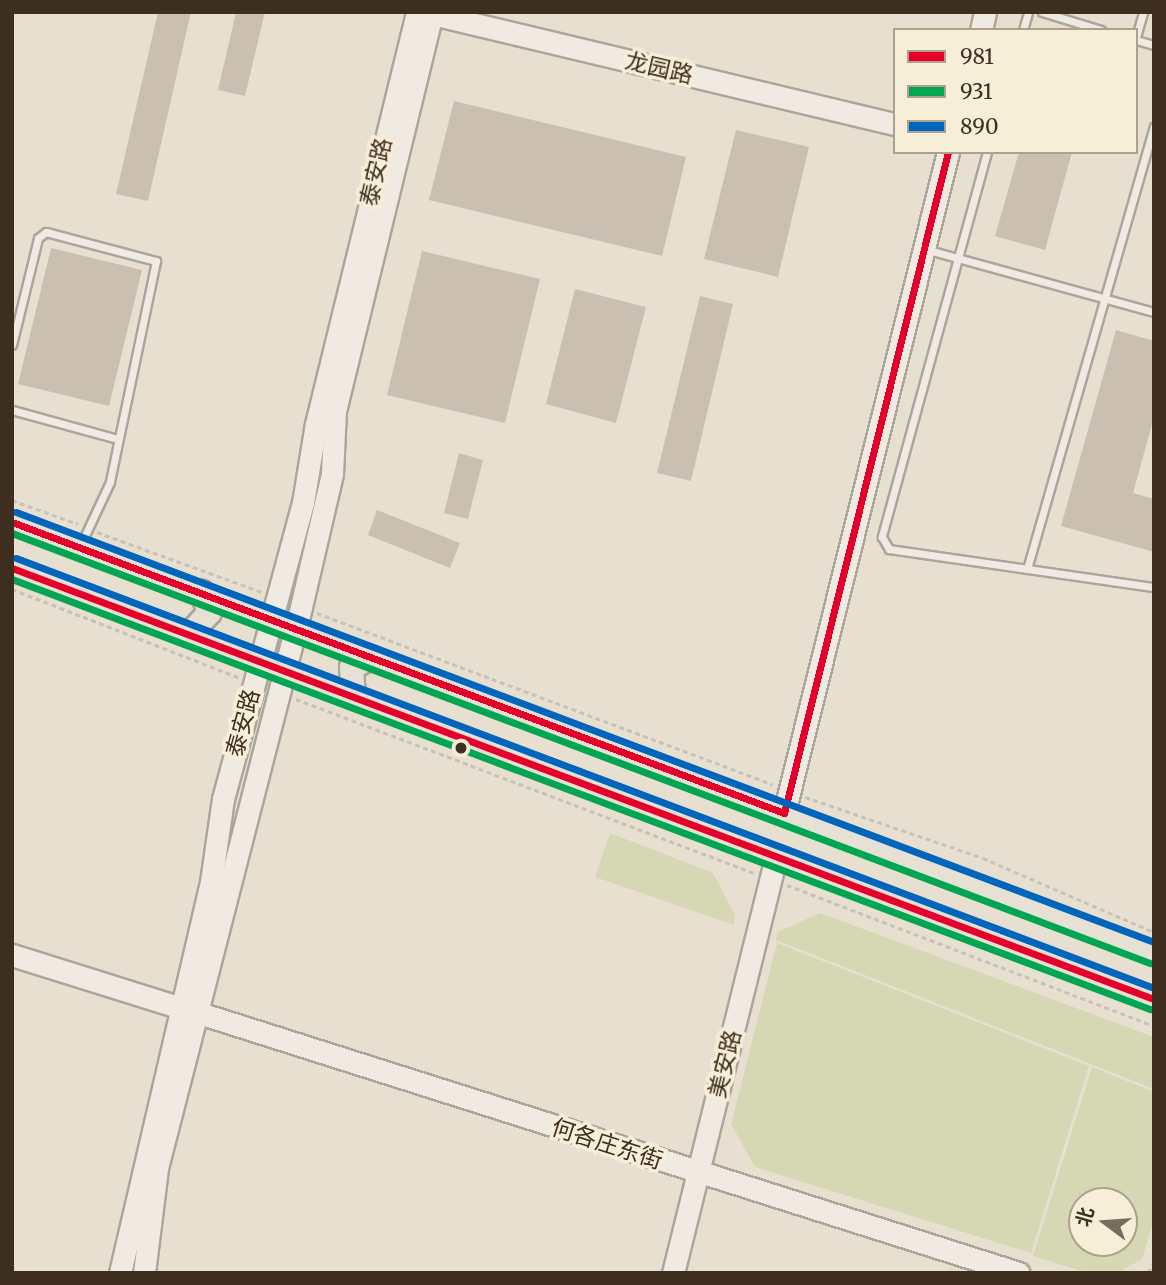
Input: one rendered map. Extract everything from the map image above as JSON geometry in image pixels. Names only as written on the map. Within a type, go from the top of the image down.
[{"type":"main road","points":[[12,522],[84,538],[201,591],[298,617],[371,657],[787,802],[1154,953]]},
{"type":"main road","points":[[12,568],[189,634],[257,672],[283,669],[1154,999]]},
{"type":"main road","points":[[189,634],[209,612],[201,591]]},
{"type":"main road","points":[[353,696],[351,667],[371,657]]},
{"type":"street","name":"龙园路","points":[[426,13],[893,124]]},
{"type":"street","name":"泰安路","points":[[144,1273],[157,1168],[257,672],[276,609],[426,13]]},
{"type":"street","name":"泰安路","points":[[120,1273],[188,1010],[298,617],[332,474],[335,411],[426,13]]},
{"type":"street","points":[[787,802],[922,248],[947,154]]},
{"type":"street","name":"美安路","points":[[673,1273],[776,856]]},
{"type":"street","name":"何各庄东街","points":[[12,955],[1019,1273]]},
{"type":"lane","points":[[1042,12],[1094,28]]},
{"type":"lane","points":[[1138,31],[1143,12]]},
{"type":"lane","points":[[1027,569],[1154,127]]},
{"type":"lane","points":[[987,154],[957,255],[882,537],[889,549],[1154,587]]},
{"type":"lane","points":[[12,345],[38,238],[46,232],[152,257],[158,271],[110,482],[84,538]]},
{"type":"lane","points":[[922,248],[957,255],[1154,312]]},
{"type":"lane","points":[[12,410],[118,439]]},
{"type":"path","points":[[12,500],[84,538],[276,609]]},
{"type":"path","points":[[12,589],[257,672]]},
{"type":"path","points":[[298,617],[787,802],[983,858],[1154,932]]},
{"type":"path","points":[[275,692],[1154,1027]]},
{"type":"path","points":[[1148,1273],[1154,1261]]},
{"type":"green space","points":[[610,833],[713,873],[735,915],[734,925],[595,877]]},
{"type":"green space","points":[[820,913],[1154,1037],[1154,1089],[776,940],[778,932]]},
{"type":"green space","points":[[777,943],[1089,1066],[1031,1253],[755,1167],[731,1124]]},
{"type":"green space","points":[[1092,1067],[1154,1092],[1154,1219],[1142,1259],[1117,1273],[1088,1273],[1033,1256]]},
{"type":"building","points":[[158,12],[191,12],[148,201],[116,194]]},
{"type":"building","points":[[236,12],[265,12],[245,96],[218,90]]},
{"type":"building","points":[[454,101],[686,157],[662,256],[429,200]]},
{"type":"building","points":[[736,130],[809,147],[778,277],[704,259]]},
{"type":"building","points":[[1018,154],[1071,154],[1045,250],[995,236]]},
{"type":"building","points":[[51,248],[142,270],[109,406],[18,384]]},
{"type":"building","points":[[422,251],[540,279],[505,423],[387,395]]},
{"type":"building","points":[[575,289],[646,307],[616,423],[546,404]]},
{"type":"building","points":[[700,296],[733,304],[691,481],[657,473]]},
{"type":"building","points":[[1116,330],[1154,341],[1154,417],[1133,493],[1154,499],[1154,552],[1061,526]]},
{"type":"building","points":[[459,453],[483,460],[468,519],[444,513]]},
{"type":"building","points":[[377,510],[460,543],[450,568],[368,535]]},
{"type":"transit line","name":"981","points":[[12,522],[784,813],[948,154]]},
{"type":"transit line","name":"890","points":[[16,512],[1154,942]]},
{"type":"transit line","name":"931","points":[[12,533],[1150,963]]},
{"type":"transit line","name":"890","points":[[16,558],[1154,988]]},
{"type":"transit line","name":"981","points":[[12,568],[1154,999]]},
{"type":"transit line","name":"931","points":[[12,579],[1150,1009]]}]
